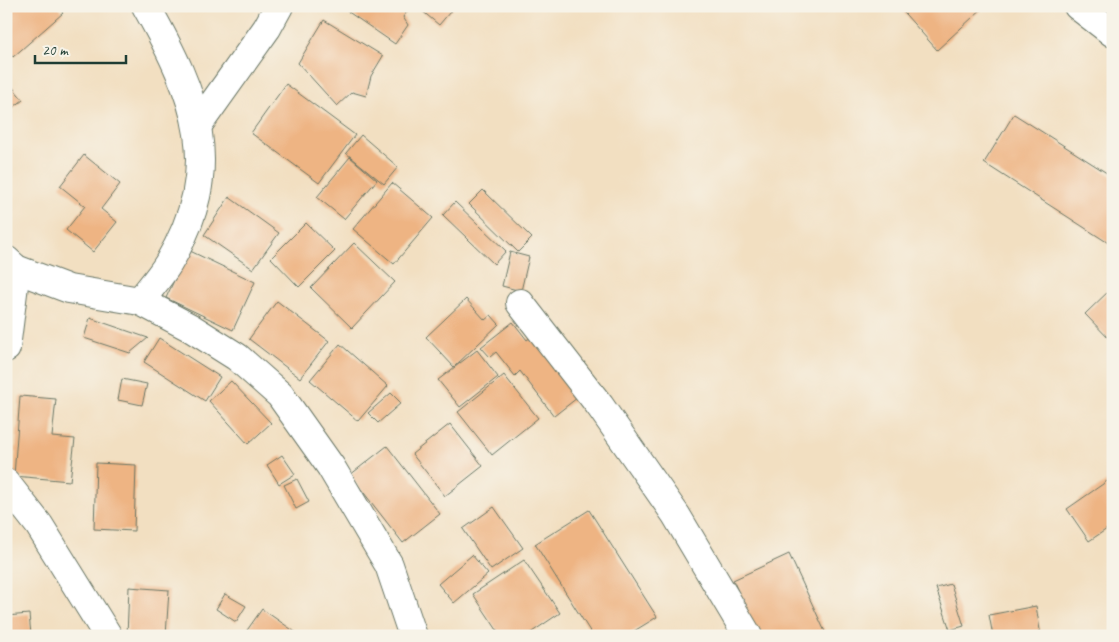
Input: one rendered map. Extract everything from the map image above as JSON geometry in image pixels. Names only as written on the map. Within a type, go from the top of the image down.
[{"type":"street","points":[[140,301],[168,265],[191,218],[201,170],[198,125],[173,54],[146,6]]},
{"type":"street","points":[[198,125],[267,28],[279,6]]},
{"type":"street","points":[[1078,6],[1113,32]]},
{"type":"street","points":[[6,348],[11,264],[69,289],[140,301],[191,328],[237,357],[280,395],[331,467],[389,565],[413,636]]},
{"type":"street","points":[[520,303],[600,406],[676,515],[748,636]]},
{"type":"street","points":[[6,483],[39,525],[108,636]]},
{"type":"building","points":[[6,6],[57,6],[63,13],[13,57],[6,50]]},
{"type":"building","points":[[350,6],[405,6],[409,9],[403,17],[408,25],[395,44],[347,11]]},
{"type":"building","points":[[424,6],[455,6],[439,25],[421,10]]},
{"type":"building","points":[[898,6],[985,6],[937,50]]},
{"type":"building","points":[[324,20],[383,56],[371,76],[366,96],[352,92],[337,106],[298,63]]},
{"type":"building","points":[[6,79],[23,100],[6,113]]},
{"type":"building","points":[[286,84],[355,135],[319,183],[251,133]]},
{"type":"building","points":[[1014,114],[1113,177],[1113,246],[984,163]]},
{"type":"building","points":[[361,135],[398,167],[384,184],[346,153]]},
{"type":"building","points":[[84,155],[120,184],[101,209],[117,222],[93,252],[66,230],[85,206],[60,186]]},
{"type":"building","points":[[350,157],[377,180],[344,219],[317,197]]},
{"type":"building","points":[[392,183],[433,218],[394,264],[353,229]]},
{"type":"building","points":[[483,190],[532,238],[518,252],[469,204]]},
{"type":"building","points":[[229,197],[279,233],[253,269],[204,235]]},
{"type":"building","points":[[455,202],[506,251],[494,264],[443,215]]},
{"type":"building","points":[[306,223],[335,251],[299,287],[271,258]]},
{"type":"building","points":[[354,243],[395,282],[352,328],[311,288]]},
{"type":"building","points":[[188,250],[255,282],[233,330],[166,298]]},
{"type":"building","points":[[510,252],[529,257],[521,291],[502,286]]},
{"type":"building","points":[[1113,287],[1113,343],[1085,314]]},
{"type":"building","points":[[466,299],[485,320],[491,315],[499,324],[454,367],[426,337]]},
{"type":"building","points":[[277,301],[329,341],[300,378],[249,339]]},
{"type":"building","points":[[90,318],[148,338],[130,353],[84,338]]},
{"type":"building","points":[[513,322],[527,340],[535,334],[582,394],[554,416],[520,371],[515,376],[496,352],[490,357],[481,347]]},
{"type":"building","points":[[159,338],[220,377],[205,401],[144,362]]},
{"type":"building","points":[[340,344],[388,386],[358,421],[310,380]]},
{"type":"building","points":[[477,350],[498,377],[460,407],[438,380]]},
{"type":"building","points":[[504,375],[538,418],[492,455],[458,412]]},
{"type":"building","points":[[122,379],[147,384],[142,405],[118,400]]},
{"type":"building","points":[[231,381],[271,423],[248,444],[209,401]]},
{"type":"building","points":[[391,393],[401,403],[378,423],[368,413]]},
{"type":"building","points":[[20,396],[56,399],[52,437],[75,439],[70,481],[14,476]]},
{"type":"building","points":[[450,424],[483,466],[445,496],[412,454]]},
{"type":"building","points":[[387,446],[440,514],[403,543],[350,475]]},
{"type":"building","points":[[282,455],[295,474],[279,484],[267,465]]},
{"type":"building","points":[[96,463],[136,465],[134,531],[94,529]]},
{"type":"building","points":[[1113,477],[1113,525],[1089,541],[1067,509]]},
{"type":"building","points":[[297,479],[309,502],[296,509],[284,485]]},
{"type":"building","points":[[494,507],[523,548],[491,570],[463,529]]},
{"type":"building","points":[[589,510],[657,617],[626,636],[593,636],[535,544]]},
{"type":"building","points":[[789,554],[827,636],[758,636],[733,580]]},
{"type":"building","points":[[472,555],[488,574],[454,603],[438,584]]},
{"type":"building","points":[[524,560],[560,613],[526,636],[501,636],[473,594]]},
{"type":"building","points":[[951,584],[964,626],[950,630],[936,588]]},
{"type":"building","points":[[129,587],[169,590],[166,636],[127,636]]},
{"type":"building","points":[[225,594],[246,606],[236,622],[216,609]]},
{"type":"building","points":[[1036,606],[1041,636],[993,636],[989,615]]},
{"type":"building","points":[[262,609],[301,636],[243,636]]},
{"type":"building","points":[[29,614],[31,635],[6,636],[6,616]]}]
